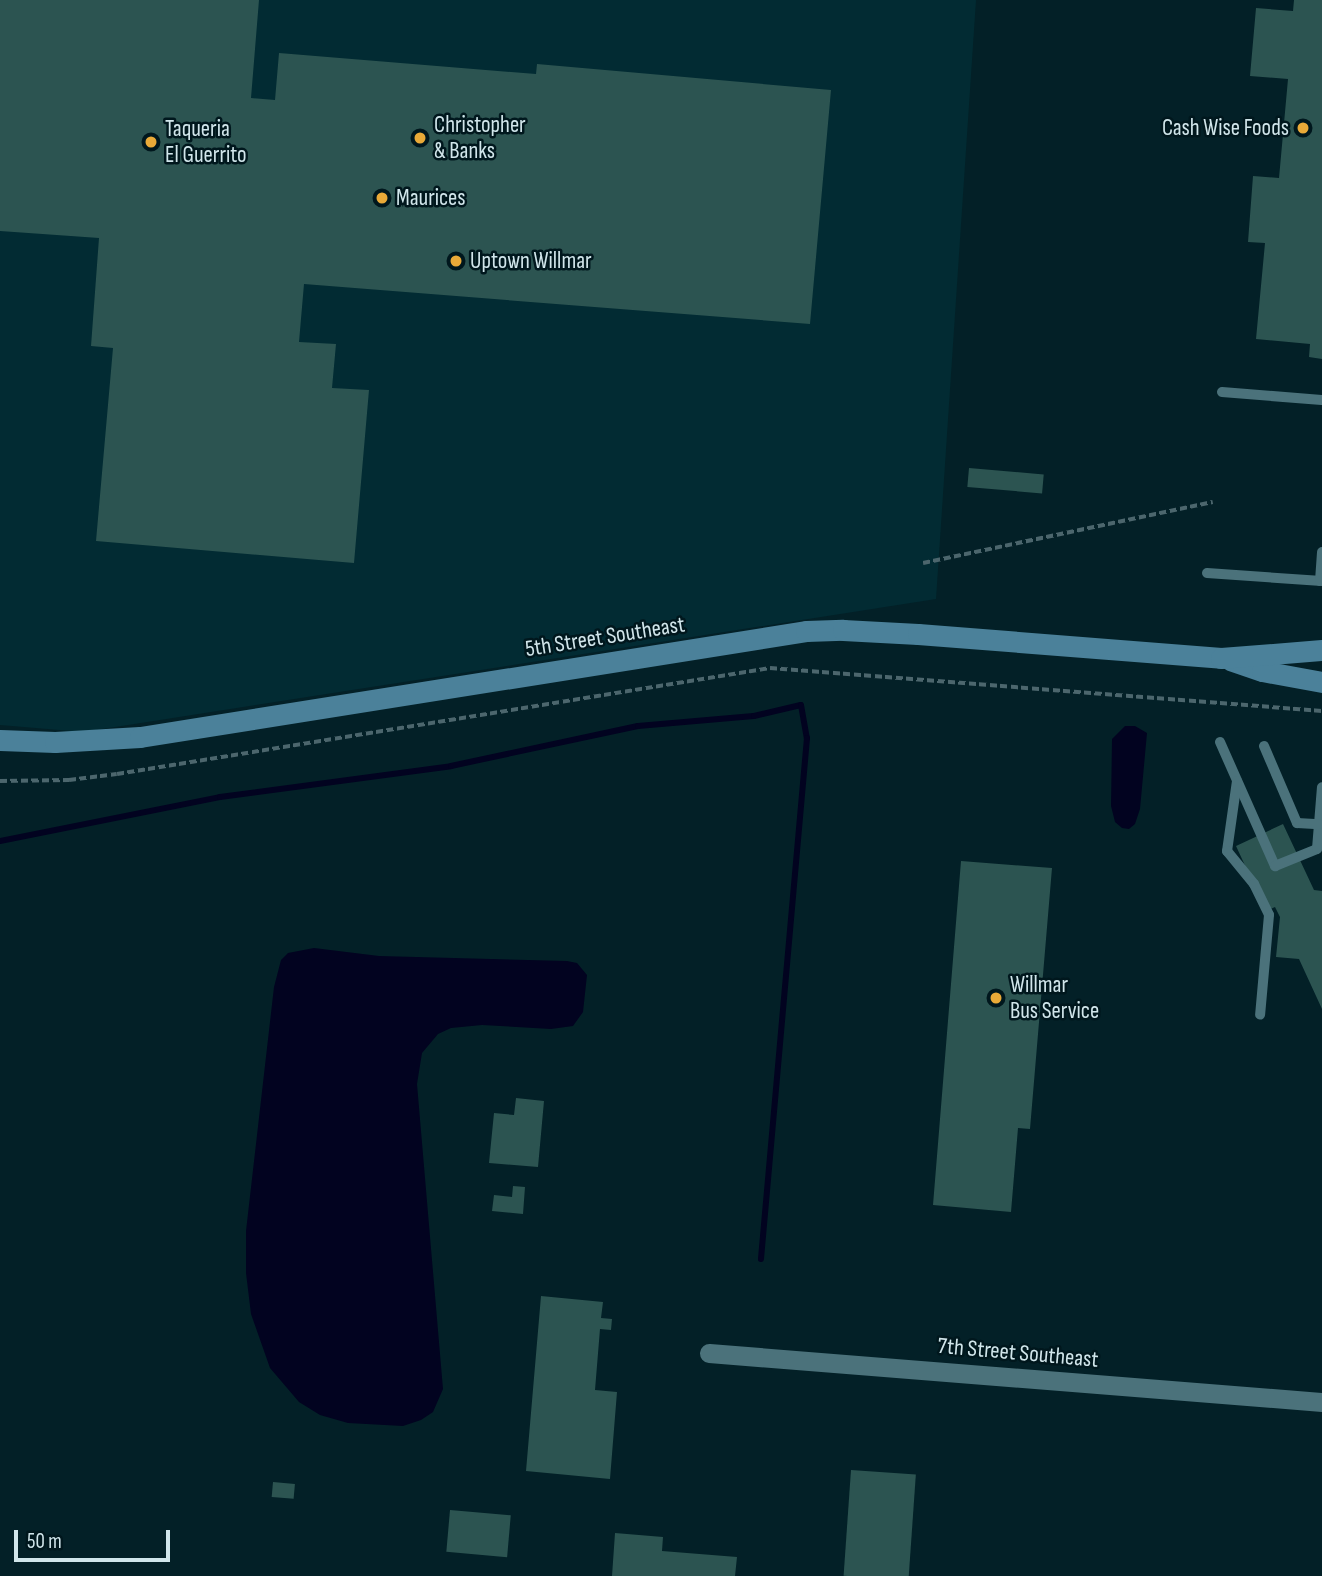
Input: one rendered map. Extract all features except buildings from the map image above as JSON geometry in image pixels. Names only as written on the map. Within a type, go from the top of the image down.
[{"type":"street","name":"5th Street Southeast","points":[[0,740],[66,741],[140,737],[806,631],[843,629],[1221,658],[1322,650]]},
{"type":"street","name":"5th Street Southeast","points":[[1221,658],[1262,671],[1322,682]]},
{"type":"street","name":"7th Street Southeast","points":[[709,1353],[1322,1402]]},
{"type":"lane","points":[[1222,392],[1322,400]]},
{"type":"lane","points":[[1207,573],[1321,581],[1322,552]]},
{"type":"lane","points":[[1220,742],[1275,866],[1317,849],[1322,788]]},
{"type":"lane","points":[[1264,746],[1297,823],[1319,824]]},
{"type":"lane","points":[[1237,781],[1227,851],[1254,884],[1269,915],[1261,1015]]},
{"type":"path","points":[[923,563],[1213,502]]},
{"type":"path","points":[[0,781],[69,780],[117,774],[770,667],[1322,711]]},
{"type":"shaded area","points":[[0,0],[976,0],[936,599],[83,732],[0,725]]},
{"type":"shaded area","points":[[1125,726],[1135,726],[1147,733],[1140,809],[1135,824],[1129,829],[1122,828],[1115,822],[1111,806],[1112,739]]},
{"type":"shaded area","points":[[314,948],[379,956],[567,961],[577,963],[587,975],[583,1012],[573,1026],[551,1029],[482,1025],[451,1028],[438,1034],[422,1053],[417,1084],[443,1389],[433,1412],[421,1420],[403,1426],[348,1423],[320,1415],[299,1402],[270,1368],[251,1314],[246,1273],[246,1231],[274,987],[281,960],[288,953]]},
{"type":"waterway","points":[[0,841],[220,797],[451,766],[638,726],[754,716],[801,705],[807,738],[761,1259]]},
{"type":"place","name":"Cash Wise Foods","points":[[1303,128]]},
{"type":"place","name":"Christopher & Banks","points":[[420,138]]},
{"type":"place","name":"Taqueria El Guerrito","points":[[151,142]]},
{"type":"place","name":"Maurices","points":[[382,198]]},
{"type":"place","name":"Uptown Willmar","points":[[456,261]]},
{"type":"place","name":"Willmar Bus Service","points":[[996,998]]}]
